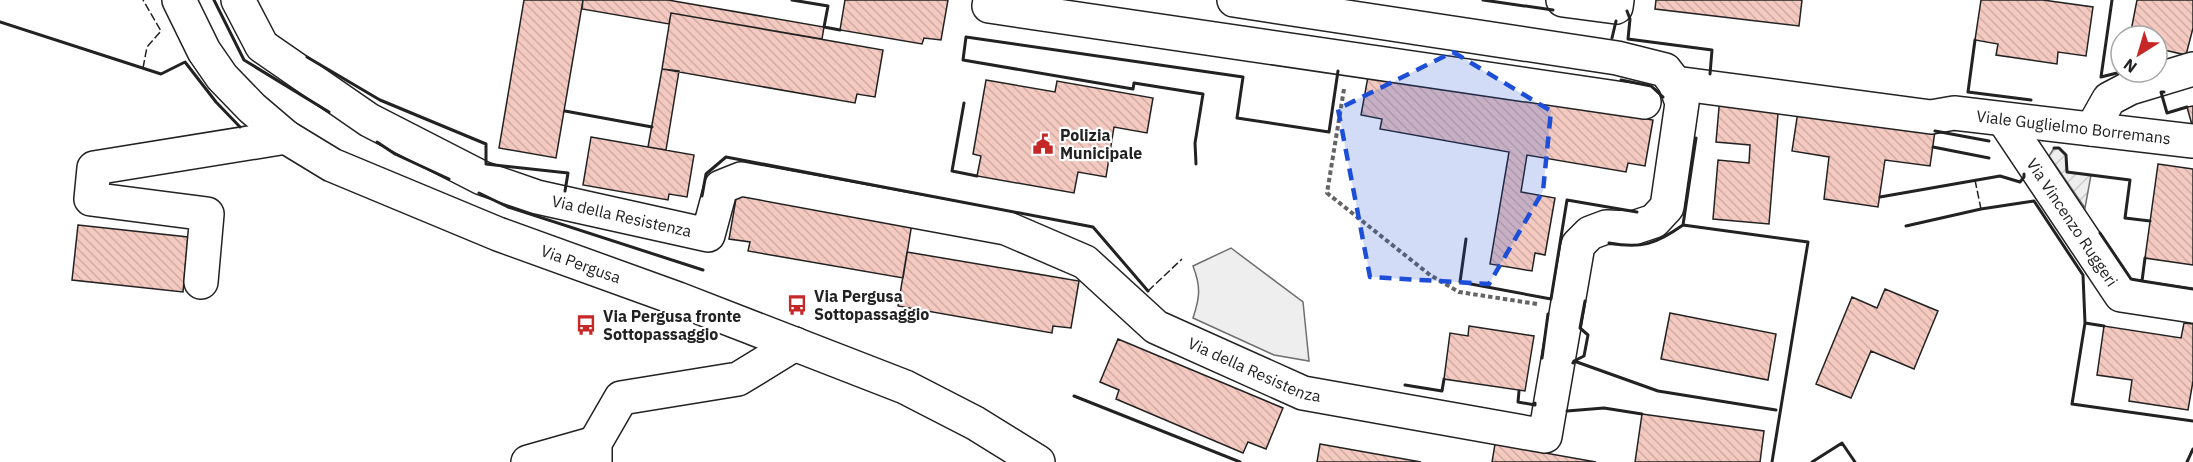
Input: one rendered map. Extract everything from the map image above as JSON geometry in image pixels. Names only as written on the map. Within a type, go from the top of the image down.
[{"type":"street","name":"Via Pergusa","points":[[179,0],[204,51],[222,77],[252,108],[286,137],[332,165],[487,229],[905,387],[975,423],[1038,462]]},
{"type":"street","name":"Via della Resistenza","points":[[238,0],[262,46],[369,120],[482,178],[537,197],[708,235],[721,187],[741,179],[1006,228],[1085,262],[1156,327],[1303,393],[1545,436],[1578,246],[1590,233],[1606,227],[1633,228],[1654,221],[1667,207],[1682,103],[1675,83]]},
{"type":"street","points":[[990,0],[989,6],[1644,102]]},
{"type":"street","points":[[1234,0],[1617,58],[1665,70],[1675,83]]},
{"type":"street","points":[[1563,0],[1616,4]]},
{"type":"street","points":[[1268,46],[1274,6]]},
{"type":"street","points":[[1357,60],[1371,21]]},
{"type":"street","points":[[2092,129],[2109,99],[2130,88],[2193,69]]},
{"type":"street","name":"Viale Guglielmo Borremans","points":[[1675,83],[1931,117],[1954,113],[2193,141]]},
{"type":"street","name":"Via Vincenzo Ruggeri","points":[[2004,120],[2121,295],[2193,306]]},
{"type":"street","points":[[201,282],[207,214],[91,199],[94,168],[286,137]]},
{"type":"street","points":[[528,462],[595,452],[621,398],[738,379],[795,345]]},
{"type":"path","points":[[1357,60],[1327,193],[1430,275],[1459,292],[1536,303]]},
{"type":"highlighted area","points":[[1453,52],[1551,111],[1543,191],[1489,284],[1370,277],[1338,109]]},
{"type":"shaded area","points":[[2054,148],[2059,148],[2066,155],[2067,172],[2091,175],[2085,208],[2049,156]]},
{"type":"shaded area","points":[[1231,248],[1303,302],[1309,361],[1274,355],[1193,318],[1199,292],[1193,266]]},
{"type":"building","points":[[524,0],[583,0],[556,158],[499,148]]},
{"type":"building","points":[[583,0],[668,0],[824,27],[822,39],[671,13],[669,24],[582,9]]},
{"type":"building","points":[[845,0],[948,0],[941,40],[924,38],[922,44],[840,30]]},
{"type":"building","points":[[1656,0],[1802,0],[1799,26],[1655,9]]},
{"type":"building","points":[[1981,0],[2043,0],[2093,7],[2086,56],[2058,52],[2057,64],[1996,55],[1998,44],[1975,40]]},
{"type":"building","points":[[2137,0],[2193,0],[2193,28],[2186,55],[2169,51],[2169,24],[2132,24]]},
{"type":"building","points":[[671,13],[883,50],[875,97],[857,94],[855,103],[662,69]]},
{"type":"building","points":[[662,69],[679,71],[666,150],[648,147]]},
{"type":"building","points":[[1369,71],[1653,120],[1645,166],[1628,163],[1626,172],[1527,155],[1521,192],[1555,198],[1545,255],[1535,253],[1532,271],[1490,264],[1509,152],[1380,129],[1382,119],[1361,115]]},
{"type":"building","name":"Polizia Municipale","points":[[986,80],[1055,92],[1057,81],[1153,98],[1147,133],[1114,127],[1106,177],[1078,172],[1074,193],[977,176],[981,156],[973,154]]},
{"type":"building","points":[[1720,96],[1779,101],[1769,224],[1713,219],[1718,160],[1749,163],[1750,145],[1716,142]]},
{"type":"building","points":[[1799,105],[1935,131],[1930,166],[1885,160],[1878,207],[1824,199],[1829,157],[1792,151]]},
{"type":"building","points":[[2193,106],[2193,125],[2192,125],[2187,107]]},
{"type":"building","points":[[591,137],[694,155],[687,197],[669,194],[668,200],[583,185]]},
{"type":"building","points":[[2158,164],[2193,169],[2193,265],[2145,258]]},
{"type":"building","points":[[737,193],[912,223],[903,278],[748,251],[750,242],[729,239]]},
{"type":"building","points":[[78,225],[188,237],[183,292],[72,280]]},
{"type":"building","points":[[907,252],[1079,281],[1071,328],[1053,326],[1052,333],[898,306]]},
{"type":"building","points":[[1885,289],[1938,311],[1914,369],[1871,351],[1851,398],[1816,384],[1852,297],[1877,308]]},
{"type":"building","points":[[1670,313],[1776,334],[1768,380],[1661,359]]},
{"type":"building","points":[[2184,323],[2193,324],[2193,381],[2188,410],[2129,401],[2132,380],[2097,375],[2104,326],[2181,338]]},
{"type":"building","points":[[1469,326],[1534,336],[1525,391],[1444,379],[1450,333],[1468,336]]},
{"type":"building","points":[[1118,339],[1283,408],[1266,449],[1248,442],[1243,453],[1116,399],[1119,390],[1100,382]]},
{"type":"building","points":[[1642,414],[1764,431],[1760,462],[1635,462]]},
{"type":"building","points":[[1320,444],[1421,462],[1317,462]]},
{"type":"building","points":[[1495,444],[1596,462],[1492,462]]},
{"type":"fence","points":[[143,0],[161,31],[147,47],[143,68]]},
{"type":"fence","points":[[1975,180],[1981,209]]},
{"type":"fence","points":[[1148,291],[1182,259]]},
{"type":"wall","points":[[214,0],[244,60],[329,112]]},
{"type":"wall","points":[[792,0],[828,6],[824,27],[840,30]]},
{"type":"wall","points":[[1483,0],[1553,10]]},
{"type":"wall","points":[[2109,75],[2101,77],[2112,0]]},
{"type":"wall","points":[[1627,11],[1630,19],[1628,39],[1712,50],[1710,74]]},
{"type":"wall","points":[[1612,38],[1616,21]]},
{"type":"wall","points":[[0,22],[161,74],[185,62],[216,102],[240,127]]},
{"type":"wall","points":[[1196,164],[1195,143],[1203,94],[1134,83],[1133,89],[963,60],[966,37],[1243,77],[1237,118],[1329,132],[1338,71]]},
{"type":"wall","points":[[1975,40],[1968,92],[2031,100]]},
{"type":"wall","points":[[307,57],[380,100],[486,144],[486,164],[568,173],[565,191]]},
{"type":"wall","points":[[1621,80],[1651,86],[1663,97]]},
{"type":"wall","points":[[2164,92],[2161,92],[2167,113],[2187,107]]},
{"type":"wall","points":[[964,103],[952,171],[977,176]]},
{"type":"wall","points":[[565,111],[652,127]]},
{"type":"wall","points":[[1935,131],[1989,141]]},
{"type":"wall","points":[[1609,243],[1640,245],[1665,237],[1683,225],[1696,138]]},
{"type":"wall","points":[[377,142],[395,154],[449,179]]},
{"type":"wall","points":[[1933,147],[1989,158]]},
{"type":"wall","points":[[2054,148],[2059,148],[2066,155],[2067,172],[2130,180],[2125,218],[2150,221]]},
{"type":"wall","points":[[702,196],[706,174],[726,157],[1093,227],[1148,291]]},
{"type":"wall","points":[[1880,197],[2000,176],[2020,182],[2024,174]]},
{"type":"wall","points":[[479,193],[508,207],[703,270]]},
{"type":"wall","points":[[1466,239],[1460,282],[1551,299],[1567,200],[1637,212]]},
{"type":"wall","points":[[1906,226],[1981,209],[2034,201],[2083,275],[2085,323],[2072,404],[2193,421]]},
{"type":"wall","points":[[1683,225],[1808,242],[1772,462]]},
{"type":"wall","points":[[2100,233],[2131,279],[2142,281],[2145,258]]},
{"type":"wall","points":[[2142,281],[2193,289]]},
{"type":"wall","points":[[1573,363],[1584,356],[1588,335],[1580,328],[1585,301]]},
{"type":"wall","points":[[1542,358],[1548,314]]},
{"type":"wall","points":[[2085,323],[2104,326]]},
{"type":"wall","points":[[1574,361],[1658,391],[1776,410]]},
{"type":"wall","points":[[1405,385],[1442,391],[1444,379]]},
{"type":"wall","points":[[1519,391],[1518,402],[1535,405],[1535,403]]},
{"type":"wall","points":[[1074,396],[1240,462]]},
{"type":"wall","points":[[1567,411],[1604,408],[1642,414]]},
{"type":"wall","points":[[1812,462],[1842,443],[1855,462]]},
{"type":"wall","points":[[2187,462],[2193,449]]},
{"type":"place","name":"Polizia Municipale","points":[[1043,144]]},
{"type":"place","name":"Via Pergusa Sottopassaggio","points":[[797,305]]},
{"type":"place","name":"Via Pergusa fronte Sottopassaggio","points":[[586,325]]}]
